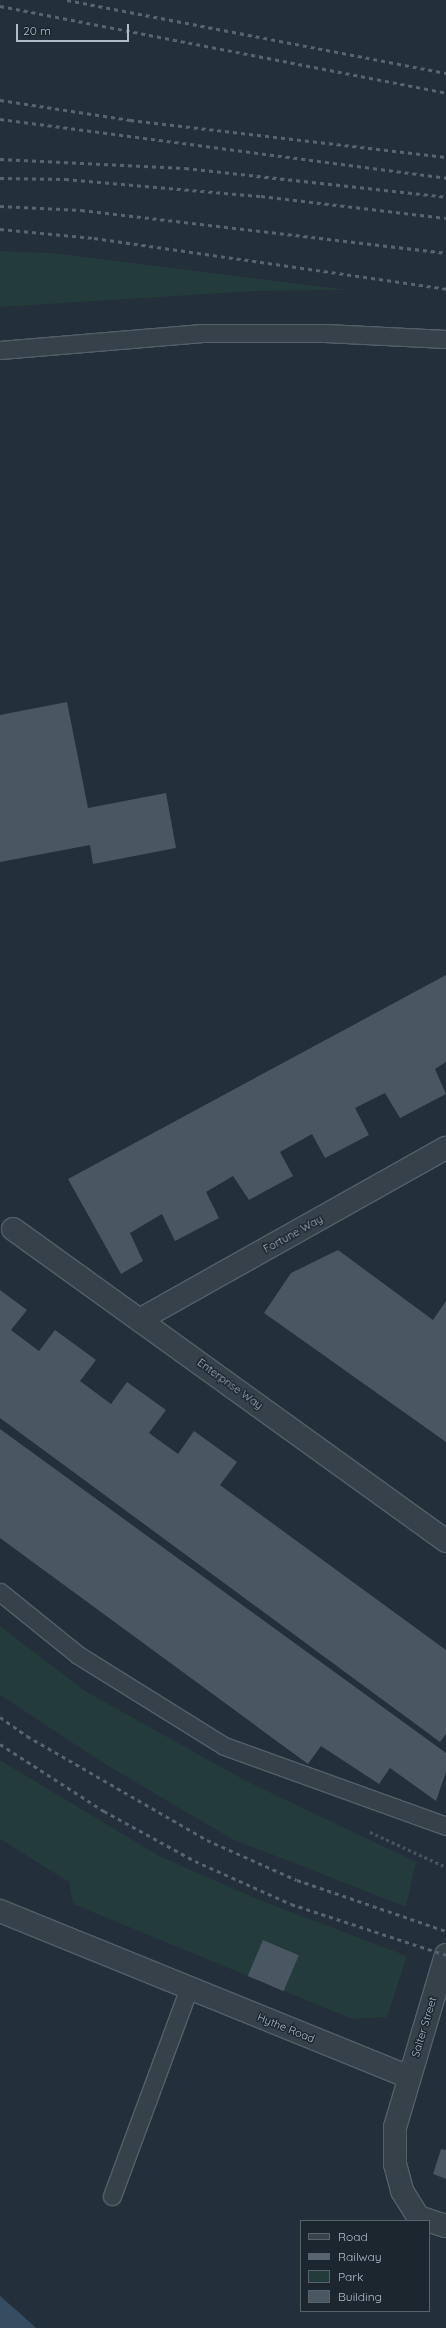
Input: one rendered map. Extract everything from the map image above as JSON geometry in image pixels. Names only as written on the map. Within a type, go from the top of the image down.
[{"type":"street","name":"Fortune Way","points":[[141,1319],[446,1148]]},
{"type":"street","name":"Enterprise Way","points":[[14,1229],[141,1319],[446,1541]]},
{"type":"street","name":"Hythe Road","points":[[0,1911],[409,2077]]},
{"type":"street","name":"Salter Street","points":[[409,2077],[446,1955]]},
{"type":"street","points":[[409,2077],[395,2127],[395,2164],[402,2191],[418,2217],[427,2220]]},
{"type":"street","points":[[430,2221],[446,2226]]},
{"type":"lane","points":[[0,350],[202,333],[325,333],[446,339]]},
{"type":"lane","points":[[0,1592],[78,1655],[224,1746],[446,1826]]},
{"type":"lane","points":[[112,2196],[189,1988]]},
{"type":"green space","points":[[0,251],[53,253],[348,290],[258,291],[0,307]]},
{"type":"green space","points":[[0,1626],[85,1691],[248,1782],[416,1862],[406,1907],[232,1839],[105,1764],[0,1695]]},
{"type":"green space","points":[[0,1760],[159,1856],[257,1899],[407,1956],[387,2017],[352,2019],[284,1991],[299,1955],[263,1940],[248,1976],[73,1904],[69,1882],[0,1839]]},
{"type":"water","points":[[0,2296],[23,2316],[36,2328],[0,2328]]},
{"type":"building","points":[[67,702],[88,808],[166,793],[176,848],[93,864],[90,845],[0,862],[0,715]]},
{"type":"building","points":[[446,975],[446,1062],[435,1069],[446,1094],[400,1118],[385,1093],[355,1108],[369,1135],[325,1158],[312,1134],[280,1152],[293,1176],[249,1200],[233,1176],[206,1192],[219,1218],[175,1241],[162,1214],[130,1233],[143,1261],[121,1274],[68,1179]]},
{"type":"building","points":[[338,1250],[433,1320],[446,1301],[446,1442],[264,1313],[291,1273]]},
{"type":"building","points":[[0,1290],[27,1310],[11,1330],[39,1351],[55,1330],[96,1360],[80,1381],[111,1404],[127,1382],[166,1410],[149,1433],[178,1454],[194,1431],[237,1462],[220,1485],[446,1650],[446,1734],[440,1742],[0,1418]]},
{"type":"building","points":[[0,1429],[446,1753],[446,1772],[436,1801],[390,1768],[379,1784],[321,1746],[308,1764],[0,1538]]},
{"type":"building","points":[[263,1940],[299,1955],[284,1991],[248,1976]]},
{"type":"building","points":[[441,2149],[446,2150],[446,2179],[433,2174]]},
{"type":"railway","points":[[67,0],[446,73]]},
{"type":"railway","points":[[0,6],[446,93]]},
{"type":"railway","points":[[0,100],[130,120],[446,157]]},
{"type":"railway","points":[[0,119],[446,178]]},
{"type":"railway","points":[[0,159],[185,168],[446,197]]},
{"type":"railway","points":[[0,178],[65,179],[261,196],[446,218]]},
{"type":"railway","points":[[0,206],[81,210],[446,253]]},
{"type":"railway","points":[[0,229],[94,238],[446,289]]},
{"type":"railway","points":[[0,1717],[27,1736],[207,1840],[297,1880],[446,1931]]},
{"type":"railway","points":[[0,1744],[104,1811],[195,1861],[291,1904],[446,1955]]}]
